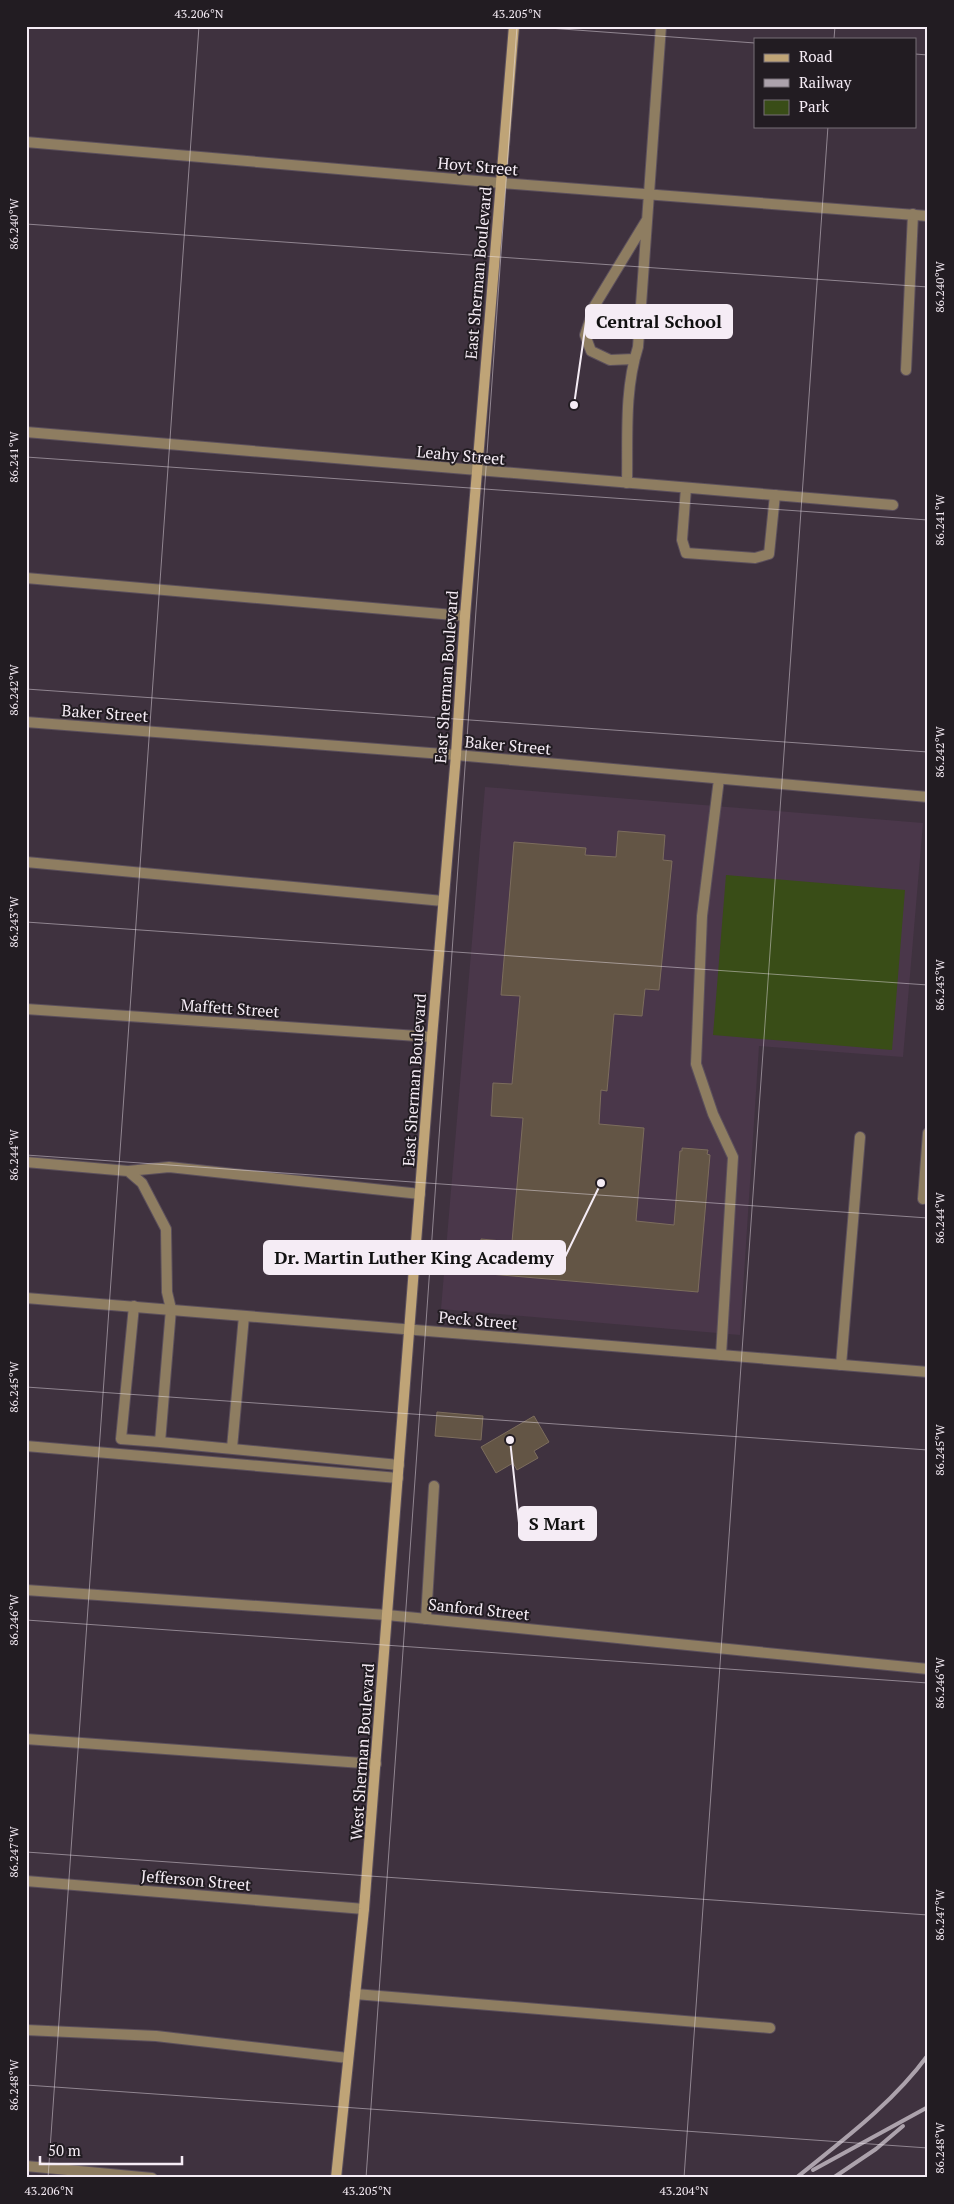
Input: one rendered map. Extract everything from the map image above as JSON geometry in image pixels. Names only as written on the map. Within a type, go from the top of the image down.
[{"type":"main road","name":"East Sherman Boulevard","points":[[410,1329],[456,755],[464,616],[514,26]]},
{"type":"main road","name":"West Sherman Boulevard","points":[[336,2178],[364,1909],[410,1329]]},
{"type":"street","points":[[627,483],[629,393],[634,359],[638,347],[661,26]]},
{"type":"street","name":"Hoyt Street","points":[[26,142],[500,183],[928,216]]},
{"type":"street","points":[[906,370],[913,214]]},
{"type":"street","points":[[634,359],[610,360],[591,351],[585,335],[595,305],[647,220]]},
{"type":"street","name":"Leahy Street","points":[[26,432],[893,505]]},
{"type":"street","points":[[686,488],[682,540],[686,553],[755,558],[769,554],[775,496]]},
{"type":"street","points":[[26,578],[464,616]]},
{"type":"street","name":"Baker Street","points":[[26,722],[456,755],[928,797]]},
{"type":"street","points":[[719,779],[702,916],[696,1064],[713,1114],[733,1157],[721,1355]]},
{"type":"street","points":[[26,862],[443,901]]},
{"type":"street","name":"Maffett Street","points":[[26,1010],[432,1037]]},
{"type":"street","points":[[923,1199],[928,1133]]},
{"type":"street","points":[[841,1365],[860,1137]]},
{"type":"street","points":[[26,1162],[128,1171],[169,1167],[420,1194]]},
{"type":"street","points":[[128,1171],[142,1183],[166,1229],[167,1292],[171,1309],[160,1442]]},
{"type":"street","name":"Peck Street","points":[[26,1298],[928,1372]]},
{"type":"street","points":[[134,1306],[122,1439],[399,1465]]},
{"type":"street","points":[[232,1448],[244,1316]]},
{"type":"street","points":[[26,1446],[398,1478]]},
{"type":"street","points":[[426,1619],[434,1486]]},
{"type":"street","name":"Sanford Street","points":[[26,1590],[387,1615],[928,1669]]},
{"type":"street","points":[[26,1739],[376,1764]]},
{"type":"street","name":"Jefferson Street","points":[[26,1881],[364,1909]]},
{"type":"street","points":[[355,1994],[770,2028]]},
{"type":"street","points":[[26,2030],[156,2036],[348,2058]]},
{"type":"street","points":[[26,2166],[152,2178]]},
{"type":"shaded area","points":[[485,787],[923,823],[903,1057],[759,1046],[740,1335],[441,1309]]},
{"type":"green space","points":[[726,875],[905,890],[892,1050],[713,1035]]},
{"type":"building","points":[[618,831],[665,835],[663,860],[672,861],[659,990],[645,989],[642,1016],[614,1014],[607,1091],[601,1090],[599,1124],[644,1128],[636,1221],[674,1225],[680,1151],[682,1151],[682,1148],[708,1150],[707,1154],[710,1155],[698,1292],[478,1273],[481,1239],[512,1242],[523,1118],[491,1116],[493,1083],[512,1084],[520,996],[501,995],[514,842],[586,848],[585,855],[616,857]]},
{"type":"building","points":[[437,1412],[483,1416],[481,1440],[435,1436]]},
{"type":"building","points":[[534,1416],[549,1442],[534,1451],[538,1458],[517,1470],[513,1463],[496,1473],[481,1447]]},
{"type":"railway","points":[[796,2178],[883,2105],[899,2090],[928,2055]]},
{"type":"railway","points":[[813,2170],[928,2107]]},
{"type":"railway","points":[[833,2178],[876,2149],[903,2126]]},
{"type":"place","name":"Central School","points":[[574,405]]},
{"type":"place","name":"Dr. Martin Luther King Academy","points":[[601,1183]]},
{"type":"place","name":"S Mart","points":[[510,1440]]}]
